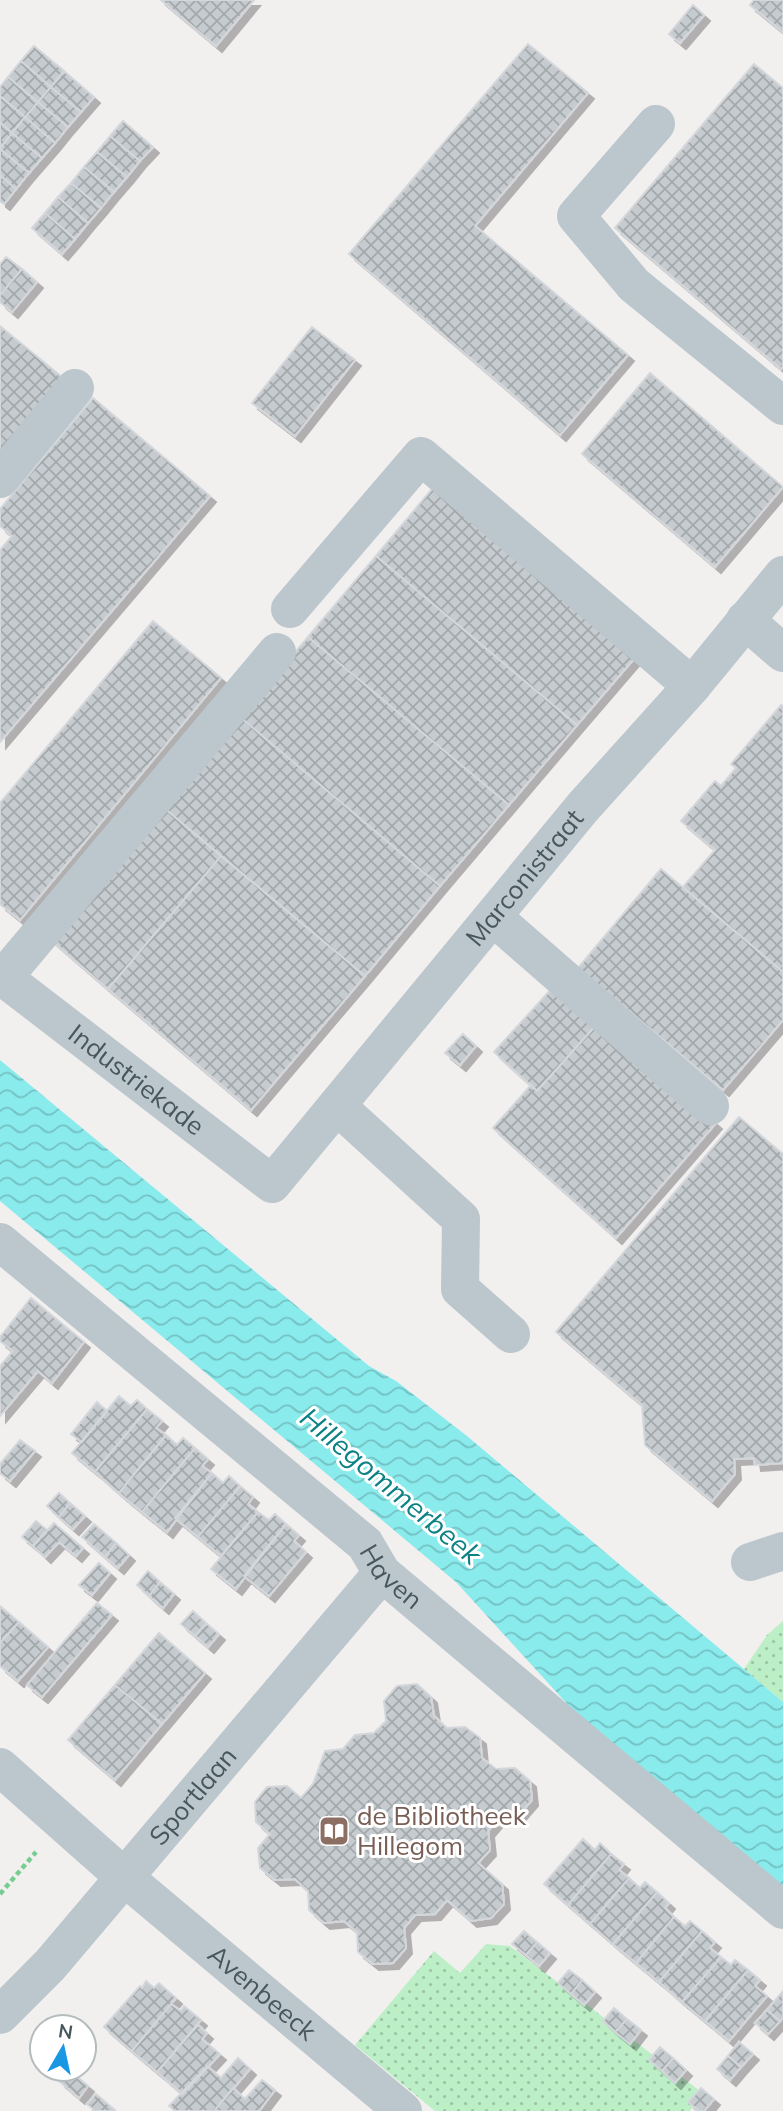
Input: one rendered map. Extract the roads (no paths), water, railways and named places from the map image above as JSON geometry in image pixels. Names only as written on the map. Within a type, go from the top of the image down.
[{"type":"street","points":[[656,124],[576,216],[634,285],[783,406]]},
{"type":"street","points":[[0,479],[75,388]]},
{"type":"street","points":[[290,609],[421,456],[692,686]]},
{"type":"street","name":"Marconistraat","points":[[272,1184],[583,807],[692,686],[783,575]]},
{"type":"street","points":[[745,620],[783,653]]},
{"type":"street","points":[[2,976],[277,652]]},
{"type":"street","points":[[493,917],[710,1106]]},
{"type":"street","name":"Industriekade","points":[[2,976],[272,1184]]},
{"type":"street","points":[[337,1106],[461,1219],[460,1289],[511,1334]]},
{"type":"street","name":"Haven","points":[[0,1241],[365,1544],[382,1573],[783,1910]]},
{"type":"street","name":"Sportlaan","points":[[0,2015],[50,1965],[382,1573]]},
{"type":"street","name":"Avenbeeck","points":[[0,1767],[123,1876],[403,2111]]},
{"type":"water","name":"Hillegommerbeek","points":[[0,1060],[369,1366],[396,1381],[467,1436],[783,1702],[783,1889],[601,1741],[456,1582],[0,1201]]},
{"type":"place","name":"de Bibliotheek Hillegom","points":[[334,1831]]}]
